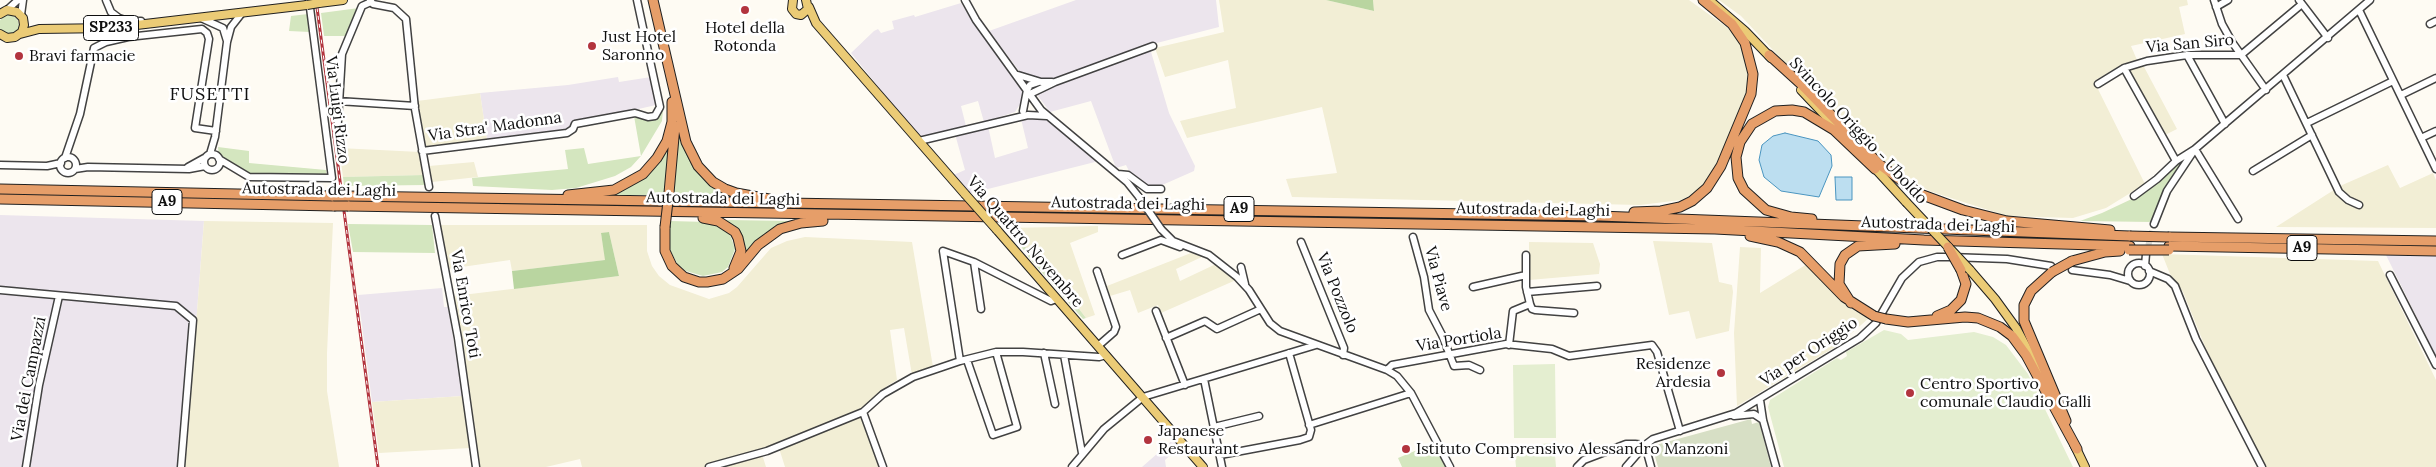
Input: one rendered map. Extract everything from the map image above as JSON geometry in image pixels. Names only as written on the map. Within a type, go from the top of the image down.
[{"type":"highway","points":[[648,0],[673,101],[686,142],[698,166],[714,182],[736,194],[811,204]]},
{"type":"highway","points":[[653,0],[673,101],[675,125],[664,243],[668,258],[684,277],[707,282],[728,276],[738,269],[764,239],[789,225],[876,217]]},
{"type":"highway","points":[[1599,216],[1661,211],[1680,207],[1692,201],[1707,188],[1721,166],[1751,94],[1753,69],[1748,48],[1740,34],[1724,16],[1703,0]]},
{"type":"highway","points":[[1769,56],[1802,86],[1879,164],[1920,194],[1963,210],[2007,221],[2130,234]]},
{"type":"highway","points":[[524,199],[546,195],[602,192],[632,181],[652,164],[664,146],[672,122],[673,101]]},
{"type":"highway","points":[[1875,169],[1830,126],[1804,112],[1792,110],[1775,111],[1752,124],[1740,142],[1736,157],[1740,184],[1753,201],[1766,210],[1791,217],[1905,225],[1944,230]]},
{"type":"highway","name":"Autostrada dei Laghi","points":[[0,189],[1599,216],[1944,230],[2130,234],[2169,241],[2310,249],[2436,251]]},
{"type":"highway","name":"Autostrada dei Laghi","points":[[0,199],[876,217],[1257,220],[1716,229],[2130,248],[2197,236],[2436,241]]},
{"type":"highway","points":[[658,212],[710,219],[730,226],[738,238],[740,251],[738,262],[728,276]]},
{"type":"highway","points":[[1716,229],[1768,239],[1789,246],[1809,260],[1839,293],[1851,303],[1874,316],[1886,320],[1925,321],[1965,317],[1978,318],[2000,328],[2012,336],[2032,364],[2076,449]]},
{"type":"highway","points":[[1851,303],[1839,284],[1840,269],[1845,256],[1858,246],[1870,244],[1977,247],[1992,243]]},
{"type":"highway","points":[[1925,321],[1957,306],[1965,288],[1966,270],[1948,247]]},
{"type":"highway","points":[[2076,449],[2024,321],[2024,305],[2031,291],[2051,269],[2072,265],[2105,252],[2130,248]]},
{"type":"main road","name":"SP233","points":[[1,36],[13,38],[39,29],[111,28],[242,13],[308,2],[319,3],[343,0]]},
{"type":"main road","name":"Svincolo Origgio - Uboldo","points":[[1709,0],[1745,30],[1948,247]]},
{"type":"main road","points":[[791,1],[793,12],[816,23]]},
{"type":"main road","points":[[801,15],[806,12],[808,3]]},
{"type":"main road","points":[[808,3],[816,23]]},
{"type":"main road","name":"SP233","points":[[4,12],[15,11],[23,19],[39,29]]},
{"type":"main road","points":[[20,34],[23,19]]},
{"type":"main road","name":"Via Quattro Novembre","points":[[816,23],[1203,467]]},
{"type":"main road","points":[[1966,270],[1995,299],[2016,328],[2085,467]]},
{"type":"street","points":[[4,12],[18,0]]},
{"type":"street","points":[[23,0],[23,19]]},
{"type":"street","points":[[106,0],[115,15],[128,22],[168,18],[182,20]]},
{"type":"street","name":"Via Stra' Madonna","points":[[422,151],[568,133],[575,124],[635,113],[648,117],[655,116],[660,107],[638,0]]},
{"type":"street","points":[[965,0],[976,20],[1047,116],[1118,174],[1140,198],[1161,229],[1173,241],[1214,258],[1246,285]]},
{"type":"street","points":[[2228,0],[2215,3],[2222,24],[2266,90]]},
{"type":"street","points":[[2134,196],[2157,179],[2176,160],[2195,149],[2328,38],[2370,0]]},
{"type":"street","points":[[337,137],[342,54],[345,44],[362,6],[371,1],[394,8],[406,19],[415,106],[429,187]]},
{"type":"street","name":"Via Luigi Rizzo","points":[[208,155],[218,158],[229,167],[249,177],[332,178],[308,2]]},
{"type":"street","points":[[2301,2],[2328,38]]},
{"type":"street","name":"Via San Siro","points":[[2098,84],[2124,68],[2147,61],[2187,55],[2241,55],[2301,2]]},
{"type":"street","points":[[2359,10],[2436,169]]},
{"type":"street","points":[[231,27],[242,13]]},
{"type":"street","points":[[217,167],[216,134],[227,42],[231,27],[231,22],[224,15]]},
{"type":"street","points":[[224,15],[223,28],[227,42]]},
{"type":"street","points":[[200,18],[223,28]]},
{"type":"street","points":[[69,164],[94,48],[106,42],[128,37],[202,29],[209,39],[195,128],[216,134]]},
{"type":"street","points":[[1029,92],[1153,46]]},
{"type":"street","points":[[2187,55],[2225,124]]},
{"type":"street","points":[[2124,68],[2176,160]]},
{"type":"street","points":[[1017,75],[1041,82]]},
{"type":"street","points":[[2283,75],[2339,192],[2348,200],[2359,205]]},
{"type":"street","points":[[2401,95],[2436,78]]},
{"type":"street","points":[[2307,123],[2393,81]]},
{"type":"street","points":[[1026,113],[1030,85],[1041,82],[1055,82]]},
{"type":"street","points":[[338,101],[415,106]]},
{"type":"street","points":[[919,141],[1034,112],[1037,105]]},
{"type":"street","points":[[1026,113],[1047,116]]},
{"type":"street","points":[[2421,138],[2436,131]]},
{"type":"street","points":[[206,166],[216,134]]},
{"type":"street","points":[[2253,171],[2312,135]]},
{"type":"street","points":[[2195,149],[2238,219]]},
{"type":"street","points":[[2154,224],[2167,191],[2195,149]]},
{"type":"street","points":[[185,169],[208,155]]},
{"type":"street","name":"Via Luigi Rizzo","points":[[0,167],[69,164],[88,167],[185,169],[206,166],[210,169],[229,167]]},
{"type":"street","points":[[1118,174],[1128,175],[1147,190],[1161,189]]},
{"type":"street","name":"Via Enrico Toti","points":[[435,216],[457,332],[476,467]]},
{"type":"street","name":"Via Piave","points":[[1413,237],[1424,277],[1429,310],[1450,354]]},
{"type":"street","points":[[1122,254],[1161,240],[1180,247],[1191,248]]},
{"type":"street","name":"Via Pozzolo","points":[[1301,242],[1344,348],[1344,355]]},
{"type":"street","points":[[996,352],[1018,427],[994,434],[964,361],[943,251],[974,262],[1051,301],[1056,298]]},
{"type":"street","points":[[1526,255],[1527,292],[1532,309],[1574,313]]},
{"type":"street","name":"Via per Origgio","points":[[1626,467],[1645,445],[1653,439],[1724,418],[1759,401],[1865,335],[1878,319],[1902,278],[1919,262],[1950,256],[2007,259],[2051,269]]},
{"type":"street","points":[[974,262],[981,309]]},
{"type":"street","points":[[2072,265],[2139,285],[2147,280],[2168,279]]},
{"type":"street","points":[[1241,266],[1246,285],[1261,309],[1277,329],[1387,370],[1401,380],[1450,467]]},
{"type":"street","points":[[2130,281],[2128,272],[2132,266],[2144,267],[2168,279],[2179,292],[2196,339],[2262,467]]},
{"type":"street","points":[[2144,267],[2147,280]]},
{"type":"street","points":[[1097,271],[1116,327],[1114,332],[1098,346]]},
{"type":"street","points":[[2110,275],[2128,272]]},
{"type":"street","points":[[1473,287],[1526,275]]},
{"type":"street","points":[[2390,275],[2436,364]]},
{"type":"street","points":[[1527,292],[1597,286]]},
{"type":"street","points":[[0,290],[176,306],[193,320],[182,467]]},
{"type":"street","name":"Via dei Campazzi","points":[[26,467],[39,385],[59,296]]},
{"type":"street","points":[[1509,344],[1513,311],[1530,304]]},
{"type":"street","points":[[1166,338],[1205,321],[1216,329],[1261,309]]},
{"type":"street","points":[[1156,311],[1185,385]]},
{"type":"street","points":[[1292,352],[1303,340]]},
{"type":"street","name":"Via Portiola","points":[[1387,370],[1392,365],[1509,344],[1552,349],[1569,356],[1655,346],[1680,431]]},
{"type":"street","points":[[1072,467],[1104,429],[1143,397],[1316,345]]},
{"type":"street","points":[[709,467],[767,451],[863,412],[884,394],[913,377],[964,361],[996,352],[1099,357],[1106,355]]},
{"type":"street","points":[[1220,456],[1306,439],[1310,434],[1292,352]]},
{"type":"street","points":[[1044,354],[1055,404]]},
{"type":"street","points":[[1450,354],[1454,366],[1469,365],[1480,370]]},
{"type":"street","points":[[1064,355],[1082,453]]},
{"type":"street","points":[[1204,379],[1222,467]]},
{"type":"street","points":[[1309,425],[1410,393]]},
{"type":"street","points":[[1759,401],[1776,467]]},
{"type":"street","points":[[863,412],[883,467]]},
{"type":"street","points":[[1724,418],[1754,414],[1763,420]]},
{"type":"street","points":[[1214,427],[1258,416]]},
{"type":"street","points":[[1577,467],[1584,460],[1626,444],[1645,445],[1651,467]]},
{"type":"shaded area","points":[[1076,0],[1216,0],[1219,27],[1149,45],[1169,113],[1195,166],[1194,171],[1160,186],[1148,188],[1130,173],[1126,165],[1116,168],[1091,101],[1050,112],[989,31]]},
{"type":"shaded area","points":[[1219,0],[1326,0],[1374,11],[1373,0],[1689,0],[1732,31],[1745,50],[1751,73],[1748,97],[1714,175],[1700,190],[1681,200],[1640,205],[1292,197],[1286,179],[1337,173],[1322,107],[1187,138],[1180,121],[1236,108],[1228,60],[1165,77],[1155,48],[1224,32]]},
{"type":"shaded area","points":[[1719,0],[2187,0],[2188,5],[2179,7],[2185,34],[2131,46],[2137,60],[2125,63],[2094,81],[2145,184],[2106,208],[2073,218],[2007,216],[1929,191],[1865,148],[1741,16]]},
{"type":"shaded area","points":[[961,3],[1022,88],[1024,98],[1015,112],[984,122],[978,101],[961,106],[966,126],[919,137],[851,53],[874,31],[878,29],[881,33],[894,29],[892,21],[914,15],[915,17]]},
{"type":"shaded area","points":[[2143,65],[2177,129],[2165,135],[2128,70]]},
{"type":"shaded area","points":[[618,77],[619,82],[651,77],[656,105],[573,124],[569,130],[487,140],[480,93],[568,85]]},
{"type":"shaded area","points":[[480,93],[487,140],[425,147],[417,101]]},
{"type":"shaded area","points":[[1031,116],[1046,118],[1099,161],[968,194],[951,176],[965,170],[955,134],[988,126],[995,158],[1028,148],[1021,119]]},
{"type":"shaded area","points":[[339,148],[420,152],[424,175],[343,177]]},
{"type":"shaded area","points":[[474,162],[478,177],[432,182],[429,166]]},
{"type":"shaded area","points":[[2388,165],[2400,188],[2433,173],[2436,180],[2436,228],[2276,227],[2340,186]]},
{"type":"shaded area","points":[[0,215],[204,221],[185,467],[0,467]]},
{"type":"shaded area","points":[[204,221],[333,223],[327,391],[339,467],[185,467]]},
{"type":"shaded area","points":[[439,225],[647,225],[647,251],[652,266],[659,276],[670,285],[709,299],[729,293],[737,287],[771,248],[787,241],[805,237],[912,242],[933,367],[912,375],[904,328],[890,330],[897,380],[887,386],[861,409],[880,467],[785,467],[778,445],[761,451],[766,467],[582,467],[580,459],[546,467],[478,467],[454,296],[619,276],[609,232],[601,234],[606,260],[512,271],[510,260],[448,269]]},
{"type":"shaded area","points":[[1098,226],[1098,232],[1070,243],[1095,315],[1086,318],[1063,288],[1008,228]]},
{"type":"shaded area","points":[[1653,241],[1712,243],[1719,282],[1732,285],[1729,331],[1696,339],[1689,311],[1669,315]]},
{"type":"shaded area","points":[[1529,242],[1593,243],[1600,264],[1599,274],[1529,280]]},
{"type":"shaded area","points":[[1740,247],[1761,248],[1760,293],[1807,264],[1848,307],[1869,318],[1837,346],[1737,406],[1734,333]]},
{"type":"shaded area","points":[[1191,253],[1204,256],[1176,269],[1180,281],[1216,264],[1236,280],[1161,313],[1158,305],[1138,313],[1130,290],[1110,296],[1107,286]]},
{"type":"shaded area","points":[[2385,253],[2436,255],[2436,356]]},
{"type":"shaded area","points":[[2162,254],[2378,261],[2436,380],[2436,467],[2265,467],[2206,349],[2183,292],[2170,274]]},
{"type":"shaded area","points":[[442,288],[444,307],[448,307],[463,396],[372,402],[358,295]]},
{"type":"shaded area","points":[[463,396],[470,448],[379,453],[372,402]]},
{"type":"shaded area","points":[[1175,438],[1181,446],[1165,460],[1166,467],[1142,467]]},
{"type":"green space","points":[[1326,0],[1373,0],[1374,11]]},
{"type":"green space","points":[[359,8],[348,36],[324,36],[321,13]]},
{"type":"green space","points":[[308,14],[310,32],[289,31],[291,16]]},
{"type":"green space","points":[[9,15],[16,18],[19,25],[16,32],[9,35],[2,32],[-1,25],[2,18]]},
{"type":"green space","points":[[663,110],[662,121],[641,156],[634,116],[656,118]]},
{"type":"green space","points":[[679,132],[688,154],[735,197],[673,195]]},
{"type":"green space","points":[[671,139],[664,195],[609,195],[626,188]]},
{"type":"green space","points":[[218,147],[249,151],[249,163],[326,170],[327,177],[249,175],[219,156]]},
{"type":"green space","points":[[584,148],[588,164],[641,156],[631,167],[615,176],[576,188],[552,190],[473,186],[472,178],[568,169],[565,150]]},
{"type":"green space","points":[[2186,155],[2160,198],[2152,222],[2080,221],[2136,197]]},
{"type":"green space","points":[[424,175],[426,185],[344,186],[343,177]]},
{"type":"green space","points":[[727,220],[791,221],[742,260],[742,255]]},
{"type":"green space","points":[[670,221],[707,222],[729,231],[735,249],[728,267],[722,272],[703,276],[686,271],[678,265],[668,246]]},
{"type":"green space","points":[[348,224],[432,225],[435,253],[353,252]]},
{"type":"green space","points":[[1008,228],[1063,288],[1086,318],[1083,319],[1030,259]]},
{"type":"green space","points":[[609,232],[619,276],[514,289],[512,271],[605,260],[601,233]]},
{"type":"green space","name":"Centro Sportivo comunale Claudio Galli","points":[[1884,330],[1901,334],[1908,340],[1974,332],[1993,337],[2006,345],[2028,374],[2073,467],[1784,467],[1768,407],[1770,400],[1837,358],[1841,360],[1847,356],[1846,352]]},
{"type":"green space","points":[[1555,364],[1556,438],[1514,438],[1513,365]]},
{"type":"green space","points":[[1751,419],[1752,424],[1759,422],[1771,467],[1658,467],[1652,446]]},
{"type":"green space","points":[[1434,443],[1446,467],[1402,467],[1398,458]]},
{"type":"green space","points":[[1554,443],[1556,467],[1516,467],[1514,446]]},
{"type":"water","points":[[1785,133],[1818,141],[1831,155],[1832,166],[1819,197],[1781,191],[1764,177],[1759,160],[1762,145],[1773,136]]},
{"type":"water","points":[[1835,177],[1852,177],[1852,200],[1836,200]]},
{"type":"tunnel","points":[[2146,254],[2154,224]]},
{"type":"railway","points":[[316,0],[378,467]]},
{"type":"place","name":"Hotel della Rotonda","points":[[745,10]]},
{"type":"place","name":"Just Hotel Saronno","points":[[592,46]]},
{"type":"place","name":"Bravi farmacie","points":[[19,56]]},
{"type":"place","name":"Residenze Ardesia","points":[[1721,373]]},
{"type":"place","name":"Centro Sportivo comunale Claudio Galli","points":[[1910,393]]},
{"type":"place","name":"Japanese Restaurant","points":[[1148,440]]},
{"type":"place","name":"Istituto Comprensivo Alessandro Manzoni","points":[[1406,449]]},
{"type":"district","name":"FUSETTI","points":[[210,95]]}]
